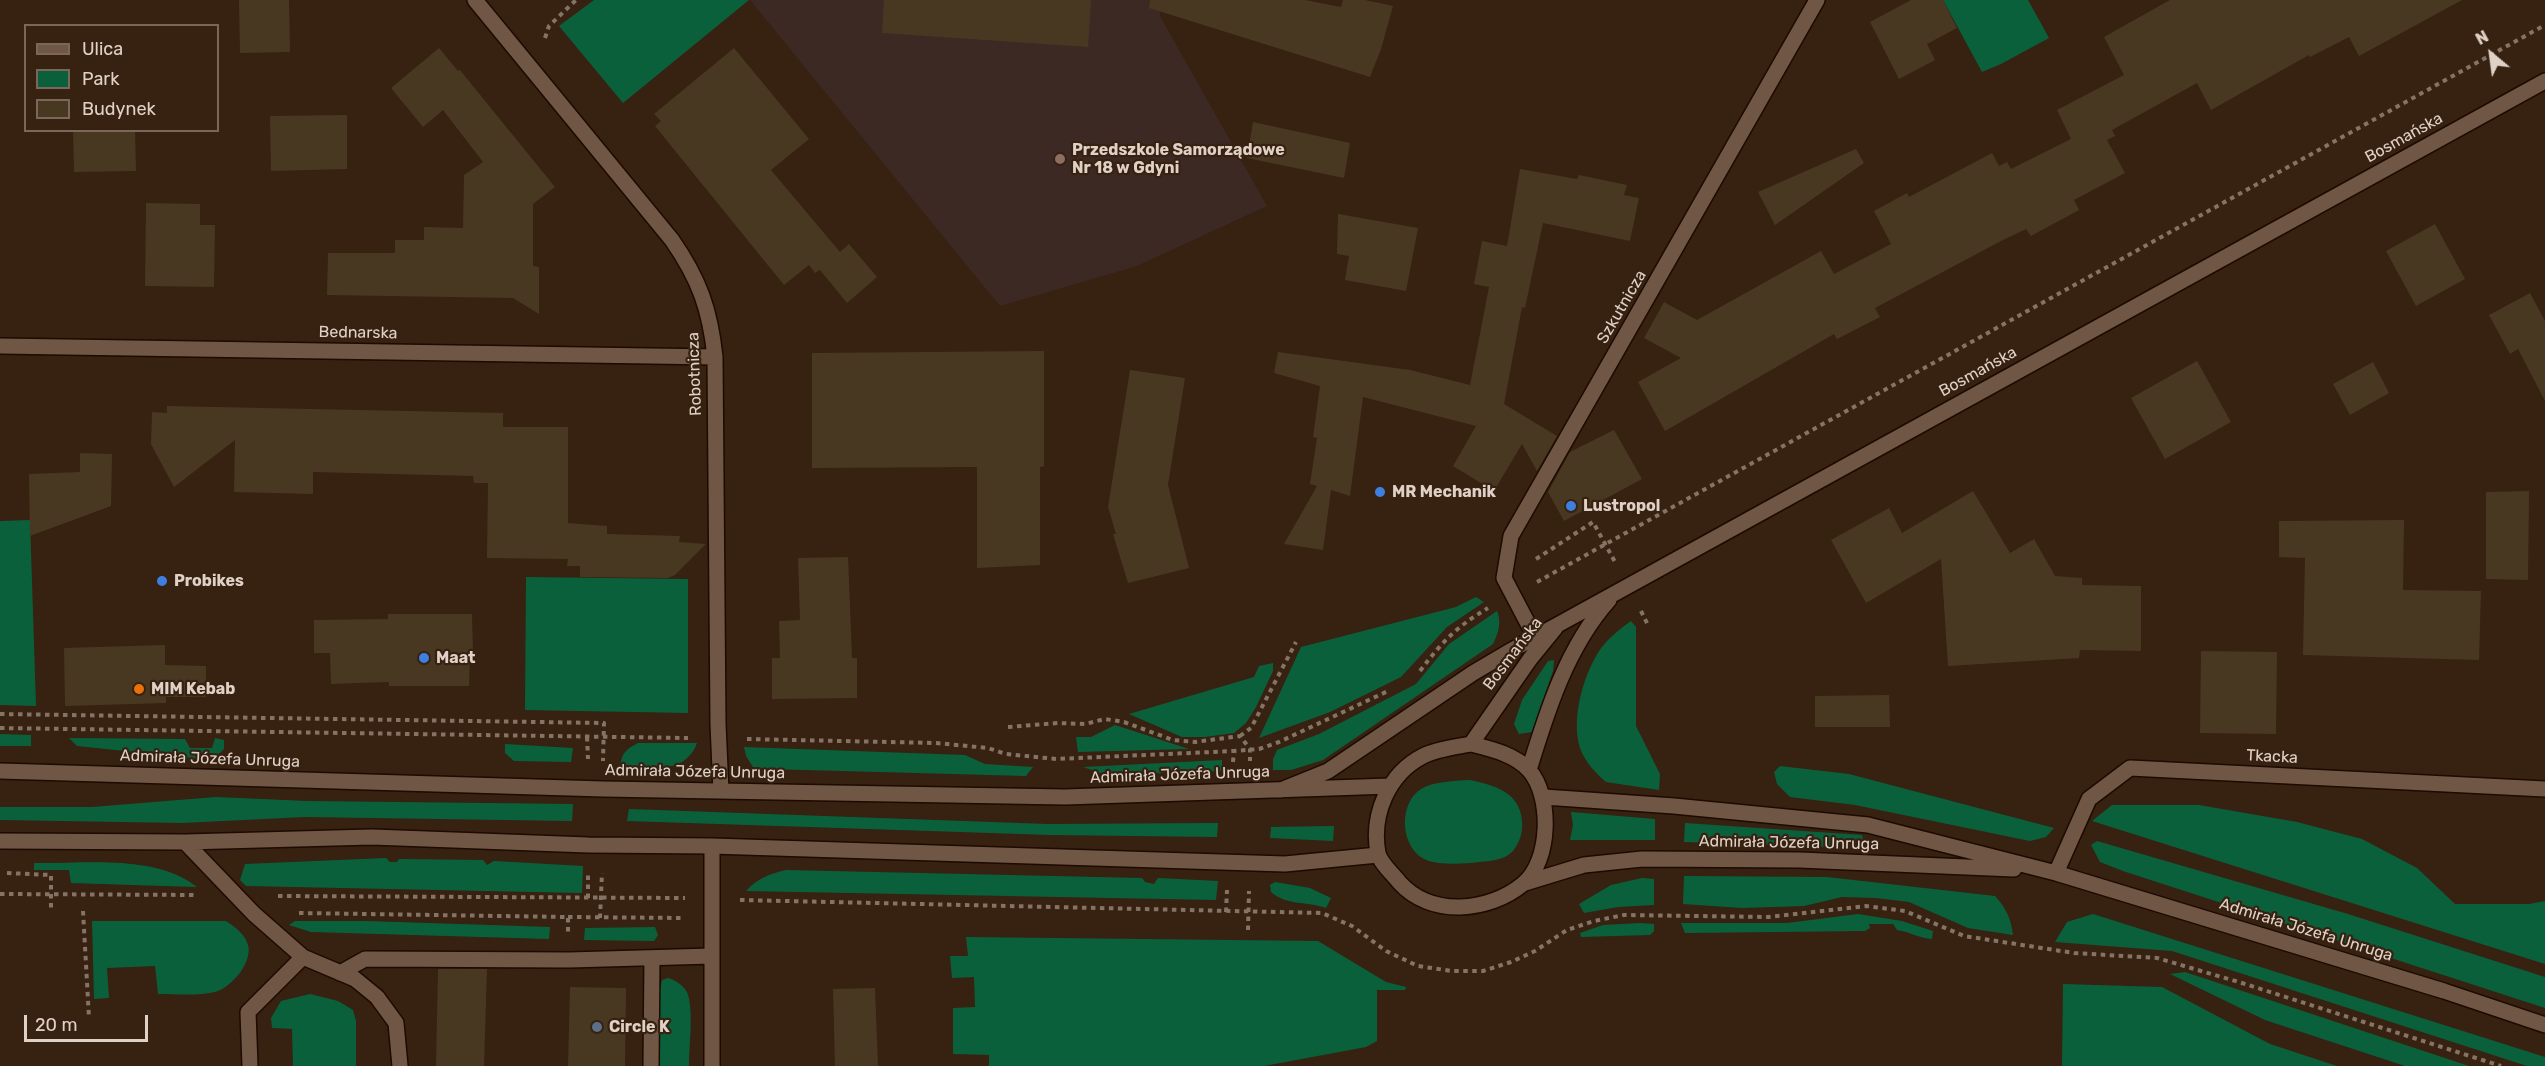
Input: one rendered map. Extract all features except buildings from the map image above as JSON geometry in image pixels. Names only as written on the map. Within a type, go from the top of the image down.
[{"type":"street","name":"Robotnicza","points":[[475,0],[626,182],[689,264],[704,297],[712,324],[715,357],[718,738],[721,790]]},
{"type":"street","name":"Szkutnicza","points":[[1535,637],[1504,578],[1511,536],[1817,0]]},
{"type":"street","name":"Bosmańska","points":[[1472,744],[1530,659],[1558,624],[2545,81]]},
{"type":"street","name":"Bednarska","points":[[0,346],[715,357]]},
{"type":"street","points":[[1529,770],[1544,722],[1565,671],[1590,625],[1614,595]]},
{"type":"street","points":[[1281,790],[1328,771],[1473,673],[1558,624]]},
{"type":"street","points":[[1472,744],[1500,751],[1529,770],[1544,797],[1546,831],[1539,860],[1525,883],[1487,903],[1465,908],[1444,907],[1423,900],[1404,888],[1378,855],[1377,821],[1390,786],[1404,769],[1424,756],[1472,744]]},
{"type":"street","name":"Tkacka","points":[[2056,873],[2089,800],[2130,768],[2545,789]]},
{"type":"street","name":"Admirała Józefa Unruga","points":[[0,771],[1065,797],[1390,786]]},
{"type":"street","name":"Admirała Józefa Unruga","points":[[1544,797],[1674,806],[1868,825],[2056,873],[2444,991],[2545,1026]]},
{"type":"street","points":[[0,841],[185,842],[372,837],[1250,864],[1285,864],[1378,855]]},
{"type":"street","points":[[185,842],[235,895],[303,957],[355,979],[377,997],[396,1023],[400,1066]]},
{"type":"street","points":[[712,846],[712,1066]]},
{"type":"street","name":"Admirała Józefa Unruga","points":[[1525,883],[1584,865],[1642,859],[1820,860],[2056,873]]},
{"type":"street","points":[[340,973],[365,959],[568,960],[712,956]]},
{"type":"street","points":[[250,1066],[248,1012],[303,957]]},
{"type":"street","points":[[651,1066],[652,958]]},
{"type":"path","points":[[526,62],[544,41],[549,26],[576,0]]},
{"type":"path","points":[[1528,565],[1593,522],[1605,544],[2545,25]]},
{"type":"path","points":[[1240,736],[1251,728],[1296,642]]},
{"type":"path","points":[[0,714],[604,723]]},
{"type":"path","points":[[0,728],[936,743],[988,748],[1005,754],[1056,759],[1234,751]]},
{"type":"path","points":[[0,873],[51,875],[51,911]]},
{"type":"path","points":[[0,894],[712,898],[1322,913],[1352,926],[1386,951],[1418,966],[1452,971],[1483,971],[1511,962],[1535,951],[1567,930],[1594,921],[1624,915],[1768,917],[1866,906],[1905,911],[1964,936],[2074,953],[2157,958],[2500,1066]]},
{"type":"path","points":[[84,911],[89,1018]]},
{"type":"path","points":[[296,913],[712,918]]},
{"type":"path","points":[[568,918],[568,960]]},
{"type":"shaded area","name":"Przedszkole Samorządowe Nr 18 w Gdyni","points":[[750,0],[1159,0],[1160,16],[1267,206],[1137,266],[1000,306]]},
{"type":"green space","points":[[594,0],[749,0],[623,103],[559,26]]},
{"type":"green space","points":[[1943,0],[2028,0],[2049,38],[1982,72]]},
{"type":"green space","points":[[30,520],[36,706],[0,705],[0,521]]},
{"type":"green space","points":[[526,577],[688,579],[688,713],[525,710]]},
{"type":"green space","points":[[1476,597],[1484,602],[1447,627],[1401,677],[1330,712],[1259,738],[1301,647],[1456,607]]},
{"type":"green space","points":[[1497,611],[1499,624],[1493,644],[1323,760],[1291,770],[1273,770],[1273,759],[1277,750],[1319,734],[1416,684],[1449,644]]},
{"type":"green space","points":[[1631,621],[1636,627],[1636,726],[1660,774],[1659,790],[1606,782],[1582,753],[1577,730],[1579,705],[1590,668],[1606,642]]},
{"type":"green space","points":[[1554,660],[1553,671],[1532,732],[1519,734],[1514,724],[1522,700],[1548,661]]},
{"type":"green space","points":[[1273,663],[1273,671],[1256,707],[1246,723],[1234,733],[1182,737],[1129,714],[1254,677],[1259,666]]},
{"type":"green space","points":[[1115,725],[1189,749],[1078,752],[1076,737],[1091,737]]},
{"type":"green space","points":[[0,734],[31,735],[31,746],[0,746]]},
{"type":"green space","points":[[69,738],[185,739],[190,748],[212,748],[215,738],[224,740],[224,749],[212,760],[77,746]]},
{"type":"green space","points":[[638,743],[697,743],[684,761],[675,765],[654,768],[620,766],[625,752]]},
{"type":"green space","points":[[505,744],[573,748],[571,762],[514,761],[505,753]]},
{"type":"green space","points":[[744,747],[965,755],[985,764],[1033,767],[1026,776],[769,769],[753,767],[746,756]]},
{"type":"green space","points":[[1222,760],[1222,771],[1106,775],[1083,767]]},
{"type":"green space","points":[[1780,766],[1849,774],[2054,828],[2046,837],[2030,841],[1855,805],[1790,797],[1777,784],[1774,772]]},
{"type":"green space","points":[[1470,780],[1488,784],[1504,792],[1516,803],[1522,825],[1520,837],[1513,851],[1502,858],[1467,863],[1447,864],[1429,861],[1419,856],[1407,838],[1405,827],[1405,816],[1413,796],[1432,784]]},
{"type":"green space","points":[[216,797],[307,801],[573,804],[572,821],[305,817],[182,823],[0,820],[0,807],[92,807]]},
{"type":"green space","points":[[2112,805],[2199,805],[2297,822],[2362,839],[2417,868],[2455,904],[2529,904],[2545,901],[2545,964],[2092,821]]},
{"type":"green space","points":[[629,809],[1047,824],[1218,823],[1217,837],[1051,835],[627,821]]},
{"type":"green space","points":[[1571,812],[1655,819],[1655,840],[1570,840],[1573,825]]},
{"type":"green space","points":[[1685,823],[1862,835],[1864,843],[1858,848],[1684,842]]},
{"type":"green space","points":[[1334,826],[1333,841],[1270,838],[1271,827]]},
{"type":"green space","points":[[2097,841],[2348,914],[2545,977],[2545,1008],[2123,871],[2100,862],[2091,845]]},
{"type":"green space","points":[[386,858],[390,862],[397,862],[399,859],[483,860],[487,865],[494,861],[583,866],[582,893],[246,886],[240,880],[245,864]]},
{"type":"green space","points":[[97,862],[140,865],[161,869],[197,887],[71,883],[69,870],[34,870],[34,863]]},
{"type":"green space","points":[[786,870],[1142,878],[1145,882],[1154,884],[1158,878],[1218,881],[1216,900],[746,891],[764,877]]},
{"type":"green space","points":[[1684,876],[1827,877],[1995,896],[2007,914],[2013,935],[1968,928],[1909,902],[1876,898],[1842,897],[1804,906],[1742,908],[1683,904]]},
{"type":"green space","points":[[1642,878],[1654,879],[1654,905],[1618,907],[1584,913],[1579,904],[1611,885]]},
{"type":"green space","points":[[1275,882],[1310,888],[1331,898],[1326,908],[1290,901],[1271,892],[1270,885]]},
{"type":"green space","points":[[1858,914],[1902,921],[1933,931],[1932,939],[1897,930],[1893,924],[1869,924],[1870,928],[1865,931],[1685,933],[1681,923],[1787,923]]},
{"type":"green space","points":[[2093,914],[2545,1057],[2545,1066],[2527,1066],[2172,951],[2055,942],[2067,922]]},
{"type":"green space","points":[[92,921],[226,921],[245,937],[249,952],[244,966],[234,980],[215,992],[187,995],[158,994],[155,966],[107,968],[109,998],[94,999]]},
{"type":"green space","points":[[295,921],[550,927],[549,939],[311,932],[289,925]]},
{"type":"green space","points":[[1654,924],[1654,931],[1650,935],[1581,937],[1580,933],[1603,925]]},
{"type":"green space","points":[[655,927],[658,935],[654,941],[584,940],[585,928]]},
{"type":"green space","points":[[966,937],[1318,941],[1386,982],[1406,987],[1405,990],[1377,990],[1377,1041],[1366,1047],[1264,1066],[989,1066],[989,1055],[953,1054],[953,1008],[975,1007],[974,977],[952,978],[950,956],[968,956]]},
{"type":"green space","points":[[2185,972],[2469,1066],[2405,1066],[2265,1020],[2170,974]]},
{"type":"green space","points":[[668,978],[683,987],[689,999],[691,1018],[689,1066],[656,1066],[660,989],[662,980]]},
{"type":"green space","points":[[2063,984],[2162,987],[2270,1044],[2337,1066],[2062,1066]]},
{"type":"green space","points":[[310,994],[338,1001],[353,1010],[356,1021],[356,1066],[293,1066],[292,1029],[272,1028],[271,1018],[281,1001]]},
{"type":"place","name":"Przedszkole Samorządowe Nr 18 w Gdyni","points":[[1060,159]]},
{"type":"place","name":"MR Mechanik","points":[[1380,492]]},
{"type":"place","name":"Lustropol","points":[[1571,506]]},
{"type":"place","name":"Probikes","points":[[162,581]]},
{"type":"place","name":"Maat","points":[[424,658]]},
{"type":"place","name":"MIM Kebab","points":[[139,689]]},
{"type":"place","name":"Circle K","points":[[597,1027]]}]
